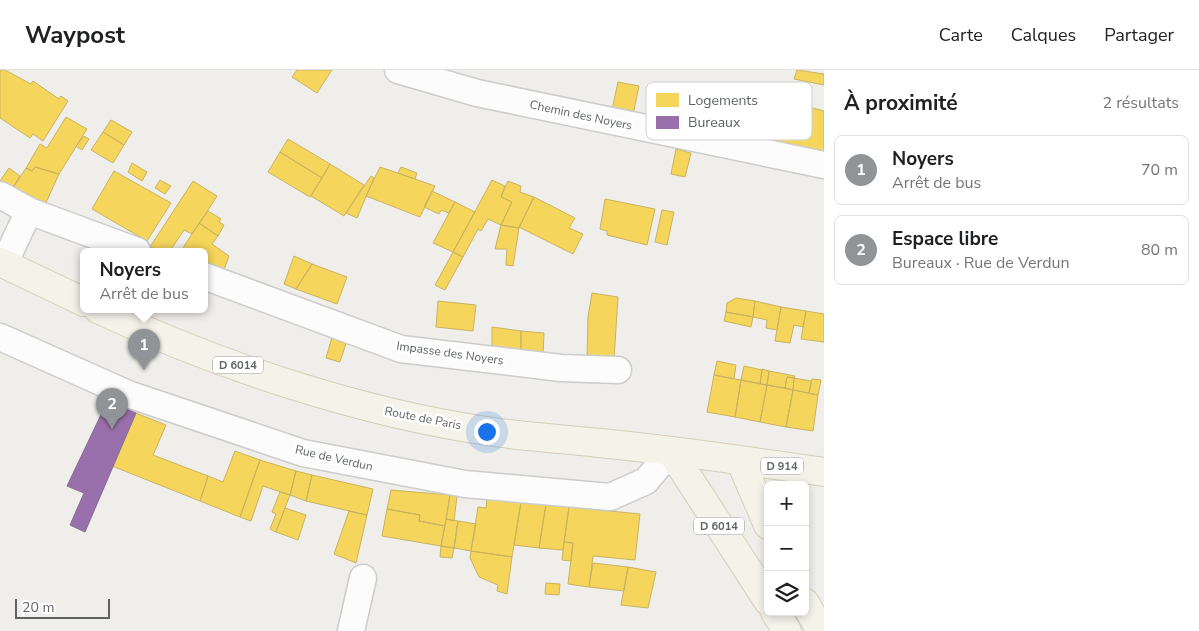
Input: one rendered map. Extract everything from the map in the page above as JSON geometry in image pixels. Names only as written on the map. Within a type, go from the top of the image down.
[{"type":"main road","points":[[2,263],[80,300]]},
{"type":"main road","name":"Route de Paris","points":[[106,313],[159,338],[281,380],[383,411],[493,432],[704,455],[824,472]]},
{"type":"main road","name":"D 6014","points":[[670,451],[764,595]]},
{"type":"main road","points":[[740,460],[764,516]]},
{"type":"main road","points":[[809,610],[821,631]]},
{"type":"main road","points":[[778,616],[787,631]]},
{"type":"street","name":"Chemin des Noyers","points":[[398,70],[477,93],[646,128]]},
{"type":"street","name":"Chemin des Noyers","points":[[704,140],[824,165]]},
{"type":"street","points":[[0,195],[29,211],[129,248]]},
{"type":"street","points":[[2,263],[29,211]]},
{"type":"street","name":"Impasse des Noyers","points":[[208,277],[401,349],[561,368],[618,370]]},
{"type":"street","name":"Rue de Verdun","points":[[0,337],[128,394],[303,452],[456,482],[610,496],[646,481],[670,451]]},
{"type":"street","points":[[351,631],[363,578]]},
{"type":"building: Logements","points":[[0,70],[5,70],[31,84],[33,81],[59,99],[61,96],[68,101],[43,141],[33,134],[30,138],[0,118]]},
{"type":"building: Logements","points":[[297,70],[332,70],[317,93],[292,77]]},
{"type":"building: Logements","points":[[797,70],[824,74],[824,85],[812,82],[794,79]]},
{"type":"building: Logements","points":[[618,82],[639,86],[633,115],[612,110]]},
{"type":"building: Logements","points":[[812,108],[824,111],[824,153],[776,143],[777,140],[812,140]]},
{"type":"building: Logements","points":[[66,117],[87,129],[59,174],[35,167],[32,171],[26,168],[40,144],[47,148]]},
{"type":"building: Logements","points":[[111,120],[132,132],[124,145],[103,132]]},
{"type":"building: Logements","points":[[103,132],[124,145],[113,163],[91,150]]},
{"type":"building: Logements","points":[[84,136],[89,139],[82,150],[76,146]]},
{"type":"building: Logements","points":[[288,139],[330,164],[322,178],[280,152]]},
{"type":"building: Logements","points":[[676,149],[691,153],[685,177],[671,174]]},
{"type":"building: Logements","points":[[280,152],[322,178],[310,197],[268,172]]},
{"type":"building: Logements","points":[[132,163],[147,172],[142,181],[128,172]]},
{"type":"building: Logements","points":[[330,164],[364,185],[344,216],[311,196]]},
{"type":"building: Logements","points":[[35,167],[59,174],[44,207],[9,194],[26,168],[32,171]]},
{"type":"building: Logements","points":[[380,167],[435,186],[420,217],[366,196]]},
{"type":"building: Logements","points":[[401,167],[417,173],[415,179],[398,173]]},
{"type":"building: Logements","points":[[9,168],[20,176],[9,194],[0,188],[0,181]]},
{"type":"building: Logements","points":[[114,171],[171,203],[147,241],[92,209]]},
{"type":"building: Logements","points":[[371,176],[374,178],[357,218],[346,213]]},
{"type":"building: Logements","points":[[160,180],[171,186],[165,194],[155,188]]},
{"type":"building: Logements","points":[[492,180],[505,186],[501,197],[512,202],[501,225],[488,219],[481,231],[478,229],[463,257],[453,252]]},
{"type":"building: Logements","points":[[193,181],[217,196],[192,234],[184,230],[172,248],[150,247]]},
{"type":"building: Logements","points":[[508,181],[521,186],[520,192],[534,197],[519,228],[501,225],[512,202],[501,197]]},
{"type":"building: Logements","points":[[432,191],[455,202],[449,213],[441,210],[439,214],[424,207]]},
{"type":"building: Logements","points":[[534,197],[575,218],[569,228],[583,234],[573,254],[519,227]]},
{"type":"building: Logements","points":[[605,199],[655,209],[647,245],[607,235],[607,231],[600,229]]},
{"type":"building: Logements","points":[[455,202],[475,212],[453,252],[433,243]]},
{"type":"building: Logements","points":[[662,210],[674,212],[667,245],[655,242]]},
{"type":"building: Logements","points":[[208,211],[221,219],[219,222],[224,225],[218,236],[199,223]]},
{"type":"building: Logements","points":[[199,223],[218,236],[212,244],[229,256],[222,275],[208,270],[208,248],[183,248]]},
{"type":"building: Logements","points":[[501,225],[519,228],[513,266],[506,265],[507,249],[495,249]]},
{"type":"building: Logements","points":[[453,252],[463,257],[445,290],[435,285]]},
{"type":"building: Logements","points":[[294,256],[312,264],[296,289],[284,284]]},
{"type":"building: Logements","points":[[312,264],[347,277],[337,304],[296,289]]},
{"type":"building: Logements","points":[[592,293],[618,297],[614,359],[587,358],[588,317]]},
{"type":"building: Logements","points":[[736,298],[755,301],[753,317],[726,312],[727,303]]},
{"type":"building: Logements","points":[[438,301],[476,305],[473,331],[436,327]]},
{"type":"building: Logements","points":[[755,301],[781,307],[777,330],[766,328],[767,320],[753,317]]},
{"type":"building: Logements","points":[[781,307],[806,311],[803,327],[794,325],[790,343],[775,341]]},
{"type":"building: Logements","points":[[806,311],[824,314],[824,342],[801,339]]},
{"type":"building: Logements","points":[[726,312],[753,317],[751,327],[724,321]]},
{"type":"building: Logements","points":[[492,327],[521,331],[521,354],[492,351]]},
{"type":"building: Logements","points":[[521,331],[544,333],[543,355],[521,354]]},
{"type":"building: Logements","points":[[332,337],[348,337],[340,362],[326,358]]},
{"type":"building: Logements","points":[[717,361],[736,365],[734,379],[714,375]]},
{"type":"building: Logements","points":[[744,366],[762,370],[760,384],[741,380]]},
{"type":"building: Logements","points":[[762,369],[769,371],[767,385],[760,384]]},
{"type":"building: Logements","points":[[769,371],[795,376],[794,378],[787,377],[785,388],[767,385]]},
{"type":"building: Logements","points":[[714,375],[741,380],[735,417],[707,412]]},
{"type":"building: Logements","points":[[787,377],[794,378],[793,390],[785,388]]},
{"type":"building: Logements","points":[[794,378],[811,381],[809,393],[793,390]]},
{"type":"building: Logements","points":[[812,379],[821,380],[818,395],[809,393]]},
{"type":"building: Logements","points":[[741,380],[767,385],[760,422],[735,417]]},
{"type":"building: Logements","points":[[767,385],[793,390],[786,427],[760,422]]},
{"type":"building: Logements","points":[[793,390],[818,395],[813,431],[786,427]]},
{"type":"building: Logements","points":[[136,413],[166,425],[153,455],[208,476],[200,501],[112,466]]},
{"type":"building: Logements","points":[[235,451],[260,460],[240,517],[200,501],[208,476],[223,482]]},
{"type":"building: Logements","points":[[260,460],[296,471],[290,495],[263,486],[251,521],[240,517]]},
{"type":"building: Logements","points":[[296,471],[312,475],[306,501],[290,495]]},
{"type":"building: Logements","points":[[312,475],[373,489],[367,515],[306,501]]},
{"type":"building: Logements","points":[[391,490],[450,495],[445,526],[419,521],[420,515],[387,509]]},
{"type":"building: Logements","points":[[280,492],[290,495],[276,532],[270,529],[276,514],[272,512]]},
{"type":"building: Logements","points":[[450,495],[457,496],[454,521],[446,519]]},
{"type":"building: Logements","points":[[487,499],[521,502],[512,557],[471,551],[478,507],[486,508]]},
{"type":"building: Logements","points":[[521,502],[546,504],[539,548],[514,545]]},
{"type":"building: Logements","points":[[546,504],[569,507],[563,550],[539,548]]},
{"type":"building: Logements","points":[[569,507],[640,514],[635,560],[593,556],[589,587],[568,584],[573,543],[564,542]]},
{"type":"building: Logements","points":[[285,508],[306,515],[298,540],[276,532]]},
{"type":"building: Logements","points":[[387,509],[420,515],[419,521],[445,526],[441,546],[382,536]]},
{"type":"building: Logements","points":[[349,511],[367,515],[356,563],[334,554]]},
{"type":"building: Logements","points":[[446,519],[458,521],[454,548],[441,546]]},
{"type":"building: Logements","points":[[458,521],[476,524],[471,551],[454,548]]},
{"type":"building: Logements","points":[[564,542],[573,543],[571,561],[562,560]]},
{"type":"building: Logements","points":[[441,546],[454,548],[452,558],[440,557]]},
{"type":"building: Logements","points":[[471,551],[512,557],[507,594],[497,591],[498,585],[479,577],[470,558]]},
{"type":"building: Logements","points":[[593,563],[628,567],[624,591],[589,587]]},
{"type":"building: Logements","points":[[628,567],[656,572],[648,608],[621,605]]},
{"type":"building: Logements","points":[[546,583],[560,584],[559,595],[545,594]]},
{"type":"building: Bureaux","points":[[108,400],[136,413],[85,532],[70,525],[84,493],[67,486]]},
{"type":"place","name":"Noyers","points":[[144,370]]},
{"type":"place","name":"Espace libre","points":[[112,429]]}]
